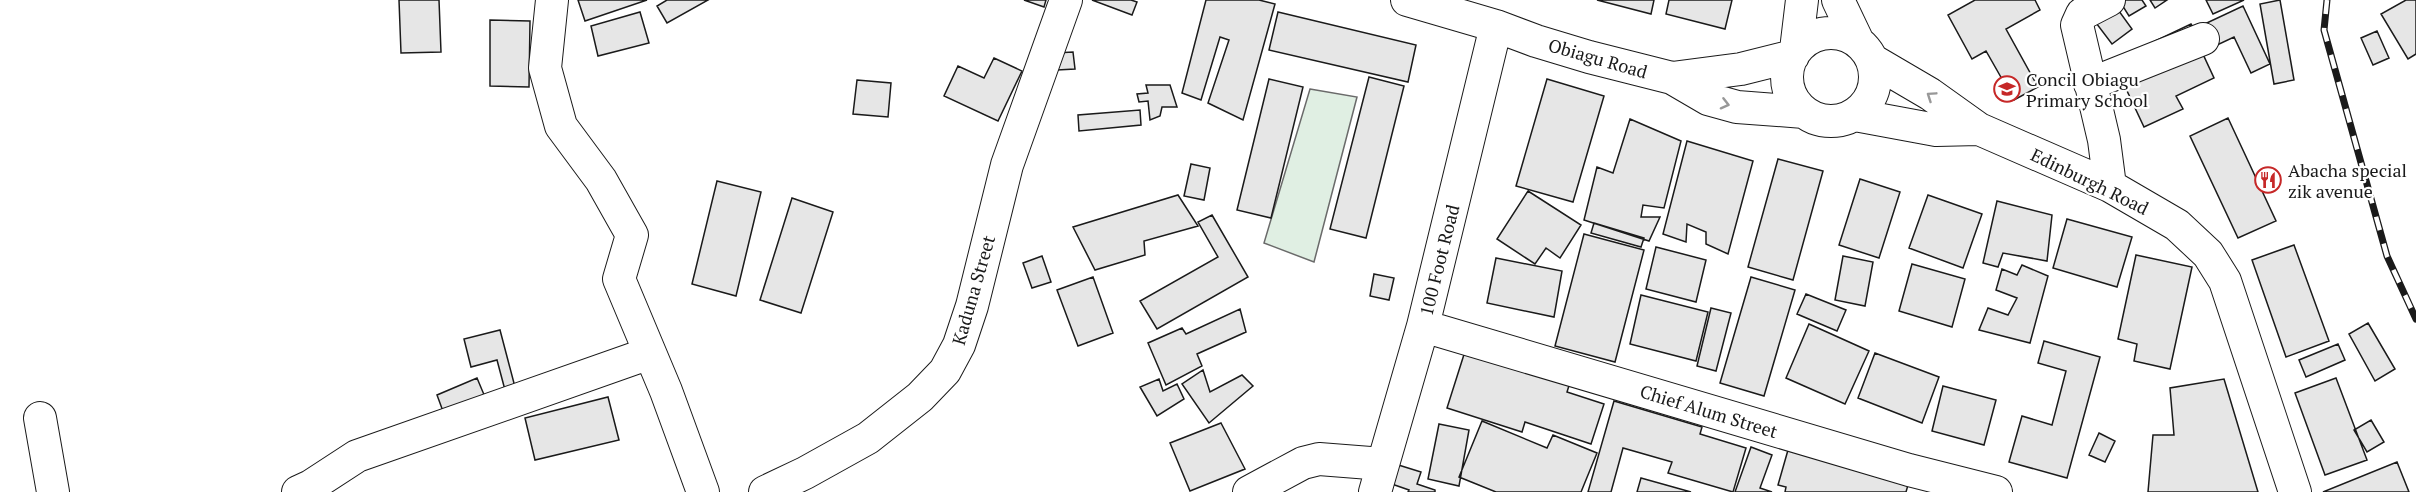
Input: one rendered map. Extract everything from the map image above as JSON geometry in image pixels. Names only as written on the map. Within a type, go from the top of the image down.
[{"type":"street","points":[[552,0],[545,68],[561,126],[601,180],[632,234],[619,279],[703,492]]},
{"type":"street","name":"Kaduna Street","points":[[765,492],[868,438],[920,397],[945,371],[959,345],[972,306],[1006,165],[1066,0]]},
{"type":"street","name":"Obiagu Road","points":[[1407,0],[1496,26],[1579,54],[1672,78],[1741,69],[1794,53]]},
{"type":"street","points":[[1802,0],[1794,53],[1788,71],[1788,86],[1794,100],[1804,112]]},
{"type":"street","points":[[1672,78],[1708,99],[1748,108],[1804,112],[1824,121],[1841,120],[1855,115],[1866,104],[1876,79],[1865,51],[1838,0]]},
{"type":"street","points":[[2109,0],[2082,14],[2078,25],[2104,140],[2110,186]]},
{"type":"street","name":"100 Foot Road","points":[[1379,478],[1423,326],[1496,26]]},
{"type":"street","points":[[1794,53],[1808,39],[1822,33],[1845,35],[1865,51]]},
{"type":"street","points":[[2090,84],[2203,39]]},
{"type":"street","name":"Edinburgh Road","points":[[1865,51],[1979,129],[2110,186],[2177,225],[2208,254],[2225,281],[2295,492]]},
{"type":"street","points":[[1855,115],[1936,130],[1979,129]]},
{"type":"street","name":"Chief Alum Street","points":[[1423,326],[1909,470],[1996,492]]},
{"type":"street","points":[[307,490],[357,456],[650,353]]},
{"type":"street","points":[[40,418],[53,492]]},
{"type":"street","points":[[1249,492],[1303,463],[1319,459],[1379,478]]},
{"type":"green space","points":[[1310,89],[1357,97],[1314,262],[1264,243]]},
{"type":"building","points":[[399,0],[439,0],[441,52],[401,53]]},
{"type":"building","points":[[578,0],[647,0],[585,21]]},
{"type":"building","points":[[667,0],[708,0],[667,23],[657,6]]},
{"type":"building","points":[[1024,0],[1046,0],[1044,7]]},
{"type":"building","points":[[1092,0],[1131,0],[1137,2],[1132,15]]},
{"type":"building","points":[[1206,0],[1259,0],[1275,4],[1243,120],[1208,103],[1229,40],[1220,37],[1201,100],[1182,93]]},
{"type":"building","points":[[1597,0],[1654,0],[1651,14]]},
{"type":"building","points":[[1669,0],[1732,0],[1725,29],[1666,14]]},
{"type":"building","points":[[1975,0],[2035,0],[2040,10],[2006,29],[2038,87],[2014,100],[1986,51],[1972,59],[1948,15]]},
{"type":"building","points":[[2111,0],[2132,29],[2112,44],[2090,15]]},
{"type":"building","points":[[2119,0],[2142,0],[2146,6],[2129,16]]},
{"type":"building","points":[[2150,0],[2167,0],[2155,8]]},
{"type":"building","points":[[2206,0],[2244,0],[2213,14]]},
{"type":"building","points":[[2280,0],[2294,80],[2274,84],[2260,4]]},
{"type":"building","points":[[2406,0],[2416,0],[2416,54],[2408,59],[2381,14]]},
{"type":"building","points":[[2243,6],[2270,64],[2251,73],[2234,37],[2202,52],[2214,78],[2176,96],[2183,109],[2144,127],[2113,61],[2191,24],[2194,29]]},
{"type":"building","points":[[640,12],[649,43],[598,56],[591,26]]},
{"type":"building","points":[[1278,12],[1416,45],[1408,82],[1269,50]]},
{"type":"building","points":[[490,20],[530,21],[529,87],[490,86]]},
{"type":"building","points":[[2377,31],[2389,58],[2373,65],[2361,38]]},
{"type":"building","points":[[1073,52],[1075,69],[1057,70],[1055,53]]},
{"type":"building","points":[[994,58],[1022,71],[998,121],[944,96],[958,66],[984,78]]},
{"type":"building","points":[[1369,77],[1404,86],[1366,238],[1330,229]]},
{"type":"building","points":[[1269,79],[1303,87],[1271,218],[1237,210]]},
{"type":"building","points":[[1547,79],[1604,96],[1573,202],[1516,186]]},
{"type":"building","points":[[857,80],[891,83],[888,117],[853,114]]},
{"type":"building","points":[[1146,85],[1170,85],[1177,107],[1162,107],[1160,116],[1150,120],[1148,101],[1139,102],[1137,94],[1148,93]]},
{"type":"building","points":[[1140,110],[1141,125],[1079,131],[1078,115]]},
{"type":"building","points":[[2228,118],[2276,221],[2238,238],[2190,136]]},
{"type":"building","points":[[1630,119],[1681,141],[1664,208],[1643,205],[1641,217],[1660,217],[1649,241],[1584,220],[1597,167],[1613,173]]},
{"type":"building","points":[[1687,141],[1753,161],[1728,254],[1706,244],[1706,232],[1687,224],[1686,242],[1663,234]]},
{"type":"building","points":[[1778,159],[1823,171],[1793,280],[1748,267]]},
{"type":"building","points":[[1191,164],[1210,168],[1204,200],[1184,196]]},
{"type":"building","points":[[1860,179],[1900,192],[1879,258],[1839,245]]},
{"type":"building","points":[[717,181],[761,192],[736,296],[692,284]]},
{"type":"building","points":[[1528,191],[1581,225],[1560,258],[1546,248],[1535,264],[1497,239]]},
{"type":"building","points":[[1178,195],[1198,226],[1144,241],[1145,255],[1095,270],[1073,227]]},
{"type":"building","points":[[1928,195],[1982,214],[1963,268],[1909,248]]},
{"type":"building","points":[[792,198],[833,212],[801,313],[760,300]]},
{"type":"building","points":[[1997,201],[2052,215],[2047,261],[2003,253],[1998,267],[1983,263]]},
{"type":"building","points":[[1212,215],[1248,277],[1157,329],[1140,301],[1218,257],[1198,222]]},
{"type":"building","points":[[2067,219],[2132,237],[2117,287],[2053,268]]},
{"type":"building","points":[[1594,223],[1644,238],[1641,247],[1591,233]]},
{"type":"building","points":[[1584,234],[1644,250],[1615,362],[1555,346]]},
{"type":"building","points":[[2294,245],[2329,341],[2286,357],[2252,260]]},
{"type":"building","points":[[1656,247],[1706,260],[1696,302],[1646,289]]},
{"type":"building","points":[[2136,255],[2192,267],[2170,369],[2134,361],[2137,344],[2118,339]]},
{"type":"building","points":[[1042,256],[1051,282],[1032,288],[1023,263]]},
{"type":"building","points":[[1843,256],[1873,262],[1865,306],[1835,300]]},
{"type":"building","points":[[1496,258],[1562,271],[1554,317],[1487,303]]},
{"type":"building","points":[[1912,264],[1965,279],[1952,327],[1899,311]]},
{"type":"building","points":[[2022,265],[2048,276],[2030,343],[1979,330],[1988,308],[2008,315],[2017,298],[1996,290],[2002,269],[2017,275]]},
{"type":"building","points":[[1374,274],[1394,278],[1389,300],[1370,296]]},
{"type":"building","points":[[1093,277],[1113,333],[1078,346],[1057,290]]},
{"type":"building","points":[[1751,277],[1795,290],[1764,396],[1720,383]]},
{"type":"building","points":[[1806,294],[1846,310],[1837,331],[1797,314]]},
{"type":"building","points":[[1641,295],[1708,312],[1696,361],[1630,344]]},
{"type":"building","points":[[1711,308],[1731,313],[1716,371],[1697,366]]},
{"type":"building","points":[[1240,309],[1246,332],[1197,354],[1202,366],[1166,385],[1148,343],[1182,328],[1186,334]]},
{"type":"building","points":[[2368,323],[2395,369],[2375,381],[2349,334]]},
{"type":"building","points":[[1809,324],[1869,351],[1845,404],[1786,378]]},
{"type":"building","points":[[500,330],[515,387],[505,390],[497,360],[471,367],[464,339]]},
{"type":"building","points":[[2044,341],[2100,357],[2067,478],[2009,462],[2022,416],[2052,425],[2066,371],[2038,363]]},
{"type":"building","points":[[2338,344],[2345,360],[2306,377],[2299,360]]},
{"type":"building","points":[[1467,345],[1571,379],[1567,392],[1604,404],[1591,444],[1525,422],[1522,432],[1447,408]]},
{"type":"building","points":[[1875,353],[1939,377],[1922,423],[1858,398]]},
{"type":"building","points":[[1203,370],[1210,392],[1242,375],[1253,386],[1209,423],[1182,384]]},
{"type":"building","points":[[477,378],[485,397],[444,414],[437,395]]},
{"type":"building","points":[[2336,378],[2367,460],[2325,475],[2295,393]]},
{"type":"building","points":[[1159,379],[1163,391],[1177,384],[1184,399],[1157,416],[1140,387]]},
{"type":"building","points":[[2224,379],[2258,492],[2148,492],[2153,435],[2174,435],[2170,388]]},
{"type":"building","points":[[1943,386],[1996,400],[1984,445],[1932,431]]},
{"type":"building","points":[[608,397],[619,440],[535,460],[525,418]]},
{"type":"building","points":[[1614,401],[1702,427],[1700,434],[1746,448],[1733,492],[1668,473],[1672,462],[1623,448],[1611,492],[1588,492]]},
{"type":"building","points":[[2371,420],[2384,442],[2367,452],[2354,430]]},
{"type":"building","points":[[1482,421],[1547,448],[1553,435],[1597,453],[1581,492],[1496,492],[1459,477]]},
{"type":"building","points":[[1221,423],[1245,469],[1190,491],[1170,443]]},
{"type":"building","points":[[1439,424],[1469,430],[1459,486],[1428,479]]},
{"type":"building","points":[[2099,433],[2115,441],[2105,462],[2089,455]]},
{"type":"building","points":[[1751,447],[1772,455],[1760,488],[1772,492],[1735,492]]},
{"type":"building","points":[[1788,450],[1908,485],[1906,492],[1785,492],[1786,487],[1778,485]]},
{"type":"building","points":[[2397,462],[2409,492],[2323,492]]},
{"type":"building","points":[[1392,463],[1421,472],[1417,484],[1435,490],[1435,492],[1408,492],[1409,490],[1386,482]]},
{"type":"building","points":[[1641,478],[1691,492],[1637,492]]},
{"type":"railway","points":[[2327,0],[2324,30],[2387,256],[2416,319]]},
{"type":"place","name":"Concil Obiagu Primary School","points":[[2007,89]]},
{"type":"place","name":"Abacha special zik avenue","points":[[2268,180]]}]
